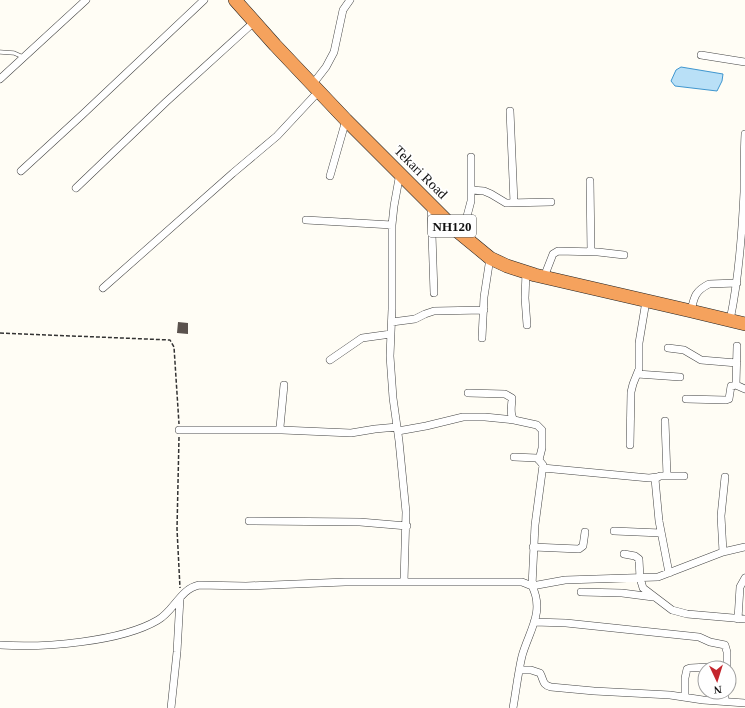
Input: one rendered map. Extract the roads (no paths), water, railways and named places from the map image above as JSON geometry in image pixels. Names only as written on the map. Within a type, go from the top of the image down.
[{"type":"highway","name":"Tekari Road","points":[[235,0],[315,89],[462,235],[490,258],[507,266],[544,277],[691,310],[745,324]]},
{"type":"street","points":[[0,79],[86,0]]},
{"type":"street","points":[[21,171],[204,0]]},
{"type":"street","points":[[103,288],[277,136],[315,89],[334,52],[343,10],[350,0]]},
{"type":"street","points":[[76,188],[166,102],[254,22]]},
{"type":"street","points":[[701,55],[745,62]]},
{"type":"street","points":[[510,111],[514,203]]},
{"type":"street","points":[[330,176],[346,120]]},
{"type":"street","points":[[730,320],[742,259],[745,134]]},
{"type":"street","points":[[462,235],[469,210],[472,190],[471,157]]},
{"type":"street","points":[[400,173],[392,225],[392,322],[390,372],[398,429],[407,526],[404,582]]},
{"type":"street","points":[[590,181],[590,252]]},
{"type":"street","points":[[472,190],[484,191],[506,203],[551,202]]},
{"type":"street","points":[[431,204],[434,293]]},
{"type":"street","points":[[306,220],[392,225]]},
{"type":"street","points":[[544,277],[555,252],[562,250],[624,255]]},
{"type":"street","points":[[482,338],[484,297],[490,258]]},
{"type":"street","points":[[526,272],[525,298],[527,325]]},
{"type":"street","points":[[691,310],[695,294],[706,285],[737,283]]},
{"type":"street","points":[[630,445],[631,392],[640,366],[639,343],[646,301]]},
{"type":"street","points":[[392,322],[415,319],[434,311],[484,310]]},
{"type":"street","points":[[330,360],[362,338],[391,334]]},
{"type":"street","points":[[736,385],[737,346]]},
{"type":"street","points":[[668,348],[684,350],[701,360],[737,363]]},
{"type":"street","points":[[637,374],[680,377]]},
{"type":"street","points":[[282,430],[280,427],[284,385]]},
{"type":"street","points":[[686,399],[726,400],[729,399],[731,386],[736,385],[745,389]]},
{"type":"street","points":[[468,393],[510,395],[512,398],[511,413],[514,420]]},
{"type":"street","points":[[179,430],[282,430],[351,433],[375,429],[398,429],[426,426],[463,417],[485,417],[514,420],[537,426],[542,430],[542,448],[539,460]]},
{"type":"street","points":[[665,421],[667,476]]},
{"type":"street","points":[[513,708],[522,656],[534,622],[538,604],[536,594],[532,586],[533,546],[543,468],[542,463],[539,460],[514,456]]},
{"type":"street","points":[[543,468],[649,478],[684,476]]},
{"type":"street","points":[[657,477],[655,479],[655,488],[661,533],[669,573]]},
{"type":"street","points":[[723,552],[721,512],[725,477]]},
{"type":"street","points":[[248,521],[354,522],[407,526]]},
{"type":"street","points":[[614,531],[661,533]]},
{"type":"street","points":[[533,546],[579,549],[583,546],[584,532]]},
{"type":"street","points":[[0,645],[60,644],[129,632],[143,628],[160,619],[186,590],[192,586],[199,585],[246,586],[345,582],[522,582],[532,586],[565,580],[658,577],[723,552],[745,547]]},
{"type":"street","points":[[624,554],[637,557],[643,588],[653,597],[676,612],[707,617],[741,619],[740,587],[745,578]]},
{"type":"street","points":[[581,592],[653,597]]},
{"type":"street","points":[[171,708],[177,652],[180,598]]},
{"type":"street","points":[[534,622],[699,637],[710,642],[725,645],[727,660]]},
{"type":"street","points":[[685,697],[687,669],[697,668]]},
{"type":"street","points":[[520,670],[531,670],[540,673],[543,683],[546,686],[551,687],[670,695],[703,700],[745,703]]},
{"type":"lane","points":[[0,52],[14,53],[23,57]]},
{"type":"water","points":[[681,67],[723,74],[722,81],[717,91],[675,86],[671,81],[676,70]]}]
